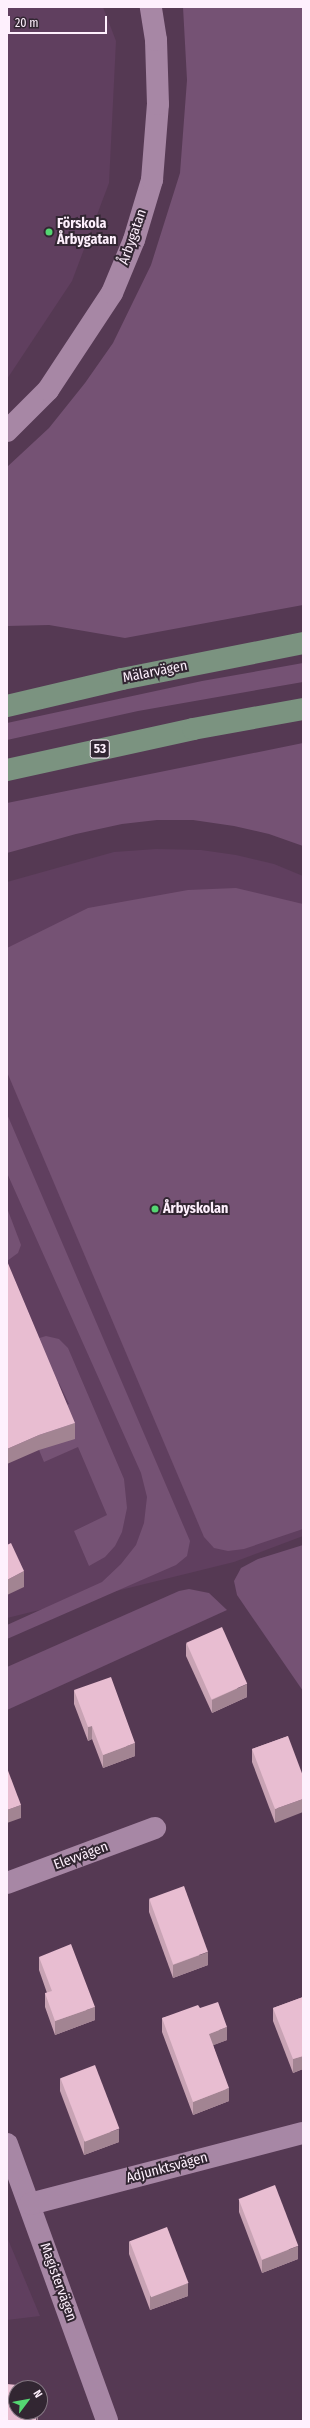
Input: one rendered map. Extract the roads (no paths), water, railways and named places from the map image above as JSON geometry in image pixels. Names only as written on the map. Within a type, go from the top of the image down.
[{"type":"main road","name":"Mälarvägen","points":[[7,706],[122,678],[303,643]]},
{"type":"main road","name":"53","points":[[7,770],[193,729],[303,709]]},
{"type":"street","name":"Årbygatan","points":[[7,431],[48,390],[108,300],[134,240],[152,180],[158,104],[156,40],[151,7]]},
{"type":"street","name":"Elevvägen","points":[[7,1883],[155,1828]]},
{"type":"street","name":"Adjunktsvägen","points":[[30,2204],[303,2133]]},
{"type":"street","name":"Magistervägen","points":[[7,2144],[30,2204],[107,2421]]},
{"type":"place","name":"Förskola Årbygatan","points":[[49,232]]},
{"type":"place","name":"Årbyskolan","points":[[155,1209]]}]
